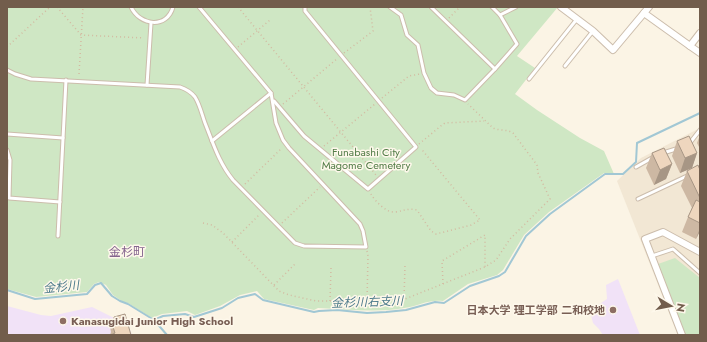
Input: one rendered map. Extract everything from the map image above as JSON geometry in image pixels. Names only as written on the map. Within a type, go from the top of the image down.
[{"type":"street","points":[[561,7],[613,50],[649,7]]},
{"type":"street","points":[[644,13],[700,53]]},
{"type":"street","points":[[690,46],[700,33]]},
{"type":"street","points":[[682,335],[645,239],[663,232],[700,250]]},
{"type":"lane","points":[[131,7],[139,18],[151,23],[160,21],[167,17],[173,7]]},
{"type":"lane","points":[[7,70],[15,74],[31,78],[180,87],[188,90],[198,102],[212,142],[225,170],[295,243],[304,246],[366,247],[363,230],[360,224],[283,140],[276,123],[271,93],[199,7]]},
{"type":"lane","points":[[273,101],[304,136],[368,189],[416,148],[305,11],[305,7]]},
{"type":"lane","points":[[390,7],[401,15],[407,36],[418,45],[424,73],[434,90],[437,93],[454,94],[465,100],[517,44],[500,15],[492,7]]},
{"type":"lane","points":[[431,7],[495,69]]},
{"type":"lane","points":[[500,15],[516,7]]},
{"type":"lane","points":[[529,79],[577,19]]},
{"type":"lane","points":[[147,85],[151,23]]},
{"type":"lane","points":[[565,66],[593,32]]},
{"type":"lane","points":[[58,236],[66,80]]},
{"type":"lane","points":[[212,142],[271,93]]},
{"type":"lane","points":[[685,146],[692,141],[700,130]]},
{"type":"lane","points":[[7,134],[63,138]]},
{"type":"lane","points":[[636,167],[662,153],[678,149]]},
{"type":"lane","points":[[7,150],[10,160],[9,198],[60,202]]},
{"type":"lane","points":[[638,199],[691,174]]},
{"type":"lane","points":[[652,256],[673,249],[700,272]]},
{"type":"path","points":[[7,47],[50,7]]},
{"type":"path","points":[[57,7],[81,36],[150,38]]},
{"type":"path","points":[[79,74],[83,7]]},
{"type":"path","points":[[238,7],[379,179]]},
{"type":"path","points":[[279,107],[341,55],[373,31],[370,7]]},
{"type":"path","points":[[446,21],[460,7]]},
{"type":"path","points":[[235,50],[270,20]]},
{"type":"path","points":[[320,149],[409,76],[424,73]]},
{"type":"path","points":[[203,223],[218,228],[279,291],[289,295],[316,301],[404,300],[485,267],[496,260],[510,238],[550,199],[538,173],[537,165],[513,133],[503,130],[496,130],[493,128],[465,100]]},
{"type":"path","points":[[368,189],[374,199],[389,211],[394,212],[408,208],[417,210],[431,231],[436,234],[471,225],[480,220],[423,151],[416,148],[445,123],[485,120]]},
{"type":"path","points":[[241,188],[282,148]]},
{"type":"path","points":[[278,226],[320,187]]},
{"type":"path","points":[[232,242],[263,211]]},
{"type":"path","points":[[443,284],[442,261],[485,235],[485,267]]},
{"type":"path","points":[[366,247],[368,256],[368,301]]},
{"type":"path","points":[[274,285],[296,263]]},
{"type":"path","points":[[404,300],[405,265]]},
{"type":"path","points":[[330,301],[331,268]]},
{"type":"shaded area","points":[[700,128],[700,335],[678,335],[617,181],[641,158]]},
{"type":"shaded area","name":"日本大学 理工学部 二和校地","points":[[618,279],[640,335],[603,335],[593,323],[591,315],[598,305],[607,299],[606,285]]},
{"type":"shaded area","name":"Kanasugidai Junior High School","points":[[7,306],[41,315],[51,316],[92,307],[128,325],[132,335],[7,335]]},
{"type":"green space","name":"Funabashi City Magome Cemetery","points":[[7,7],[558,7],[517,56],[535,68],[515,94],[580,138],[604,151],[614,174],[604,173],[549,212],[524,235],[503,270],[497,275],[468,284],[443,301],[433,301],[409,307],[383,310],[318,308],[314,310],[264,299],[257,291],[240,295],[220,306],[195,315],[187,311],[162,314],[152,318],[128,303],[123,302],[113,295],[106,285],[99,282],[94,284],[87,292],[36,297],[7,289]]},
{"type":"green space","points":[[675,258],[700,278],[700,335],[685,335],[658,264]]},
{"type":"building","points":[[689,136],[697,153],[685,158],[677,141]]},
{"type":"building","points":[[664,148],[672,164],[660,170],[652,153]]},
{"type":"building","points":[[698,165],[700,170],[700,198],[687,171]]},
{"type":"building","points":[[696,200],[700,202],[700,223],[688,217]]},
{"type":"building","points":[[125,314],[131,335],[111,335],[115,333],[113,327],[116,326],[114,317]]},
{"type":"waterway","name":"金杉川右支川","points":[[154,320],[163,316],[185,314],[194,317],[222,308],[238,298],[255,294],[263,300],[314,312],[337,310],[367,313],[386,312],[406,310],[435,302],[444,303],[470,286],[499,276],[505,272],[526,236],[550,214],[605,174],[623,174],[636,162],[637,143],[700,113]]},
{"type":"waterway","name":"金杉川","points":[[7,290],[35,299],[87,294],[95,285],[101,283],[112,296],[154,320],[167,335]]},
{"type":"place","name":"日本大学 理工学部 二和校地","points":[[613,310]]},
{"type":"place","name":"Kanasugidai Junior High School","points":[[63,321]]},
{"type":"district","name":"金杉町","points":[[127,252]]}]
